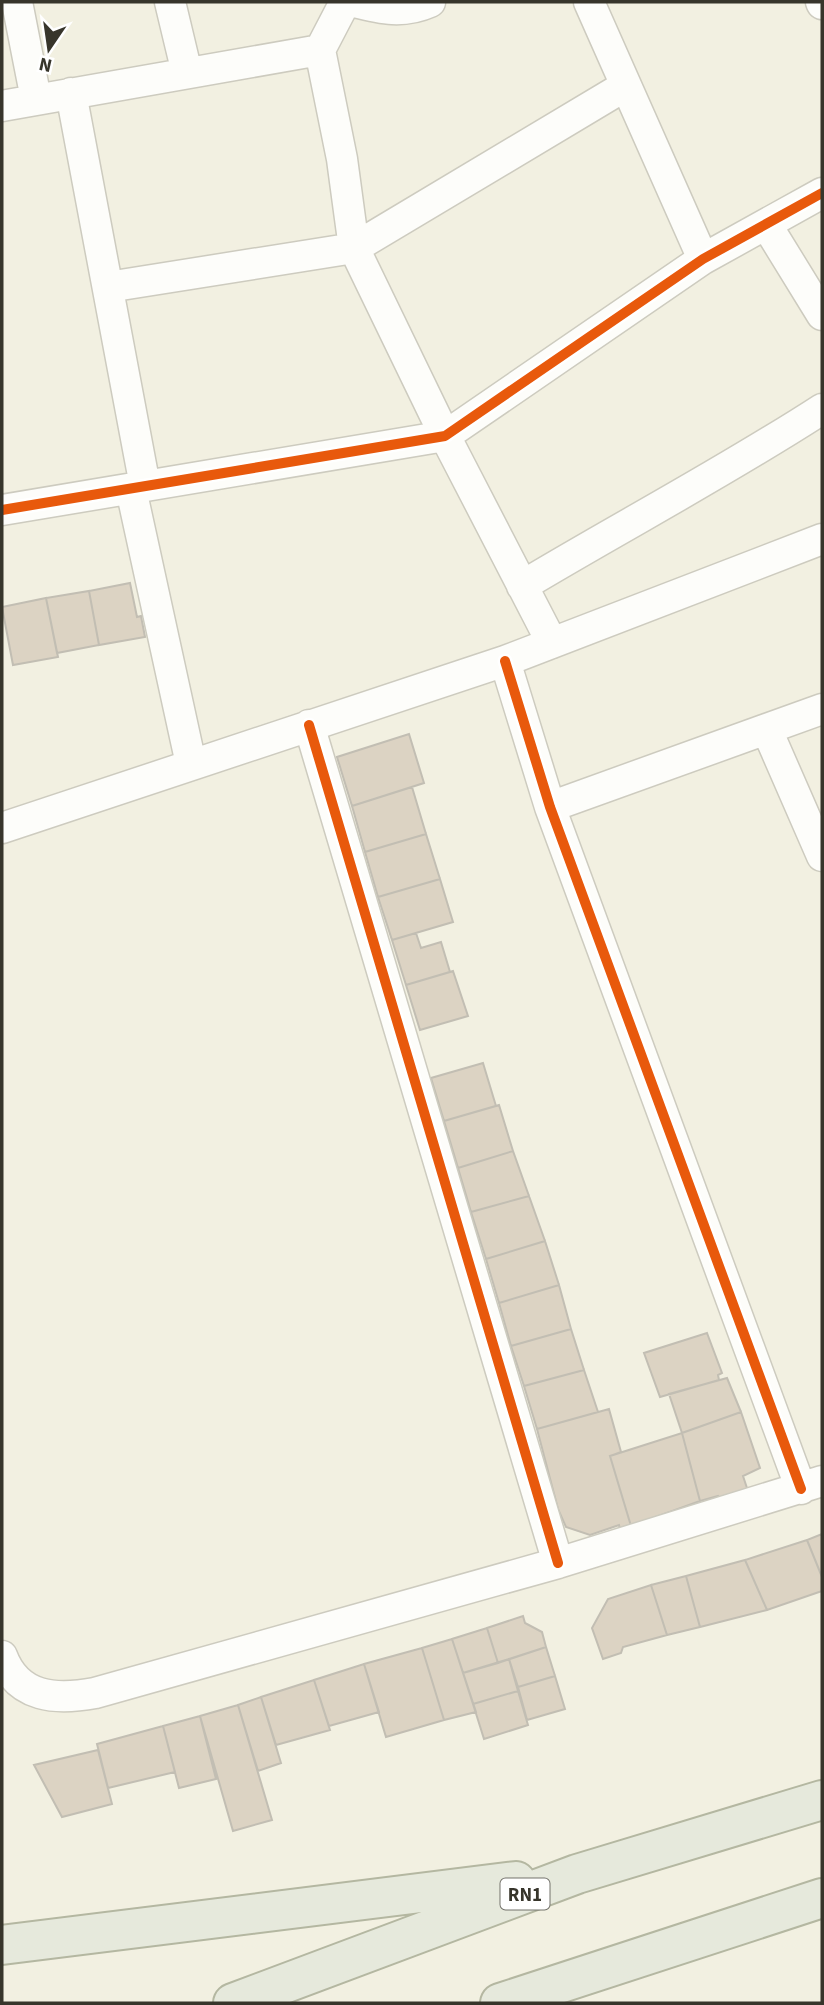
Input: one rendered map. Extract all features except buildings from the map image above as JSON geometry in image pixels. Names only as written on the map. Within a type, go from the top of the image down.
[{"type":"highway","name":"RN1","points":[[233,2003],[577,1874],[822,1800]]},
{"type":"highway","points":[[2,1945],[577,1874]]},
{"type":"highway","points":[[500,2003],[822,1898]]},
{"type":"highway","points":[[516,2003],[553,1985]]},
{"type":"street","points":[[17,2],[36,99]]},
{"type":"street","points":[[170,2],[187,73]]},
{"type":"street","points":[[345,2],[320,50],[342,159],[354,248],[445,436],[552,643]]},
{"type":"street","points":[[354,2],[388,10],[412,10],[430,2]]},
{"type":"street","points":[[589,2],[703,259]]},
{"type":"street","points":[[2,106],[320,50]]},
{"type":"street","points":[[108,287],[354,248],[625,86]]},
{"type":"street","points":[[71,93],[108,287],[138,487],[191,764]]},
{"type":"street","points":[[2,510],[445,436],[703,259],[822,193]]},
{"type":"street","points":[[766,224],[822,315]]},
{"type":"street","points":[[522,586],[640,515],[753,453],[822,409]]},
{"type":"street","points":[[2,828],[505,661],[822,540]]},
{"type":"street","points":[[2,1656],[26,1686],[46,1696],[69,1698],[558,1563],[811,1485],[550,807],[505,661]]},
{"type":"street","points":[[550,807],[822,709]]},
{"type":"street","points":[[309,725],[558,1563]]},
{"type":"street","points":[[767,730],[822,856]]},
{"type":"cycle path","points":[[2,510],[445,436],[703,259],[822,193]]},
{"type":"cycle path","points":[[505,661],[550,807],[801,1489]]},
{"type":"cycle path","points":[[309,725],[558,1563]]}]
